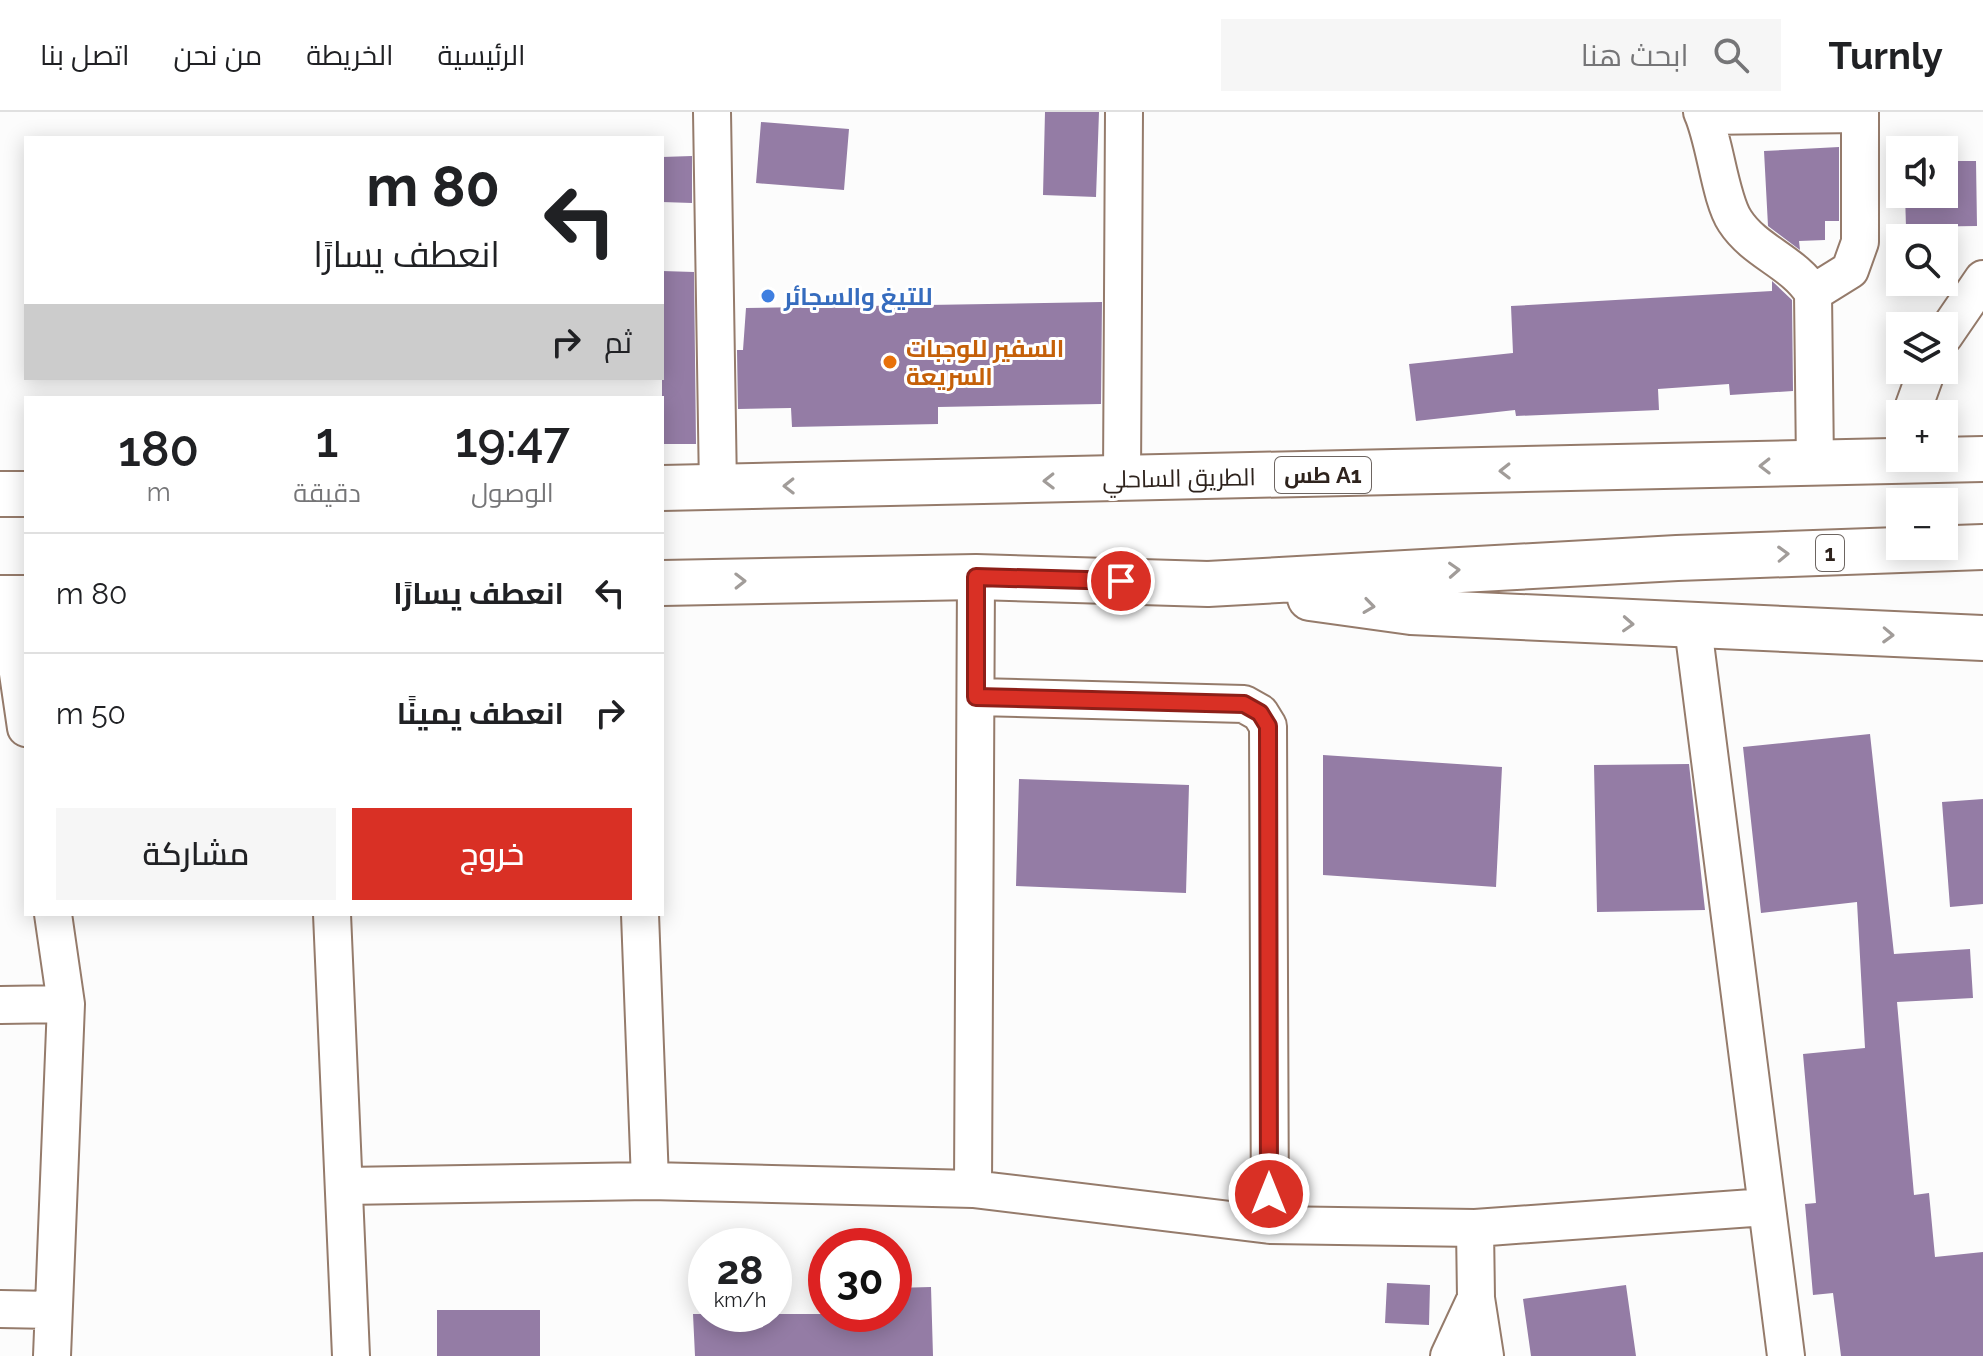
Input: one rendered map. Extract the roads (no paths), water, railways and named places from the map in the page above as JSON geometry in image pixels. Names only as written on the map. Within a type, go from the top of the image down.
[{"type":"highway","name":"الطريق الساحلي","points":[[1958,459],[1983,459]]},
{"type":"highway","name":"الطريق الساحلي","points":[[664,488],[1815,465],[1886,461]]},
{"type":"highway","points":[[0,494],[24,494]]},
{"type":"highway","name":"1","points":[[1208,584],[1677,558],[1983,547]]},
{"type":"highway","points":[[664,583],[976,577],[1208,584],[1411,612],[1983,638]]},
{"type":"street","points":[[712,112],[718,488]]},
{"type":"street","points":[[1122,479],[1124,112]]},
{"type":"street","points":[[1813,293],[1850,270],[1860,242],[1860,113],[1703,114],[1734,221],[1771,255],[1803,276],[1813,293],[1815,465]]},
{"type":"street","points":[[1958,316],[1983,279]]},
{"type":"street","points":[[973,1189],[976,577]]},
{"type":"street","points":[[11,598],[24,711]]},
{"type":"street","points":[[1693,627],[1786,1356]]},
{"type":"street","points":[[976,697],[1244,704],[1260,713],[1268,726],[1270,1225]]},
{"type":"street","points":[[52,1356],[66,1004],[53,916]]},
{"type":"street","points":[[332,916],[351,1356]]},
{"type":"street","points":[[640,916],[650,1181]]},
{"type":"street","points":[[0,1005],[66,1004]]},
{"type":"street","points":[[345,1186],[650,1181],[973,1189],[1270,1225],[1475,1228],[1766,1207]]},
{"type":"street","points":[[1475,1228],[1476,1298],[1485,1356]]},
{"type":"street","points":[[1449,1356],[1476,1298]]},
{"type":"street","points":[[0,1309],[53,1310]]},
{"type":"place","name":"للتيغ والسجائر","points":[[768,296]]},
{"type":"place","name":"السفير للوجبات السريعة","points":[[890,362]]}]
